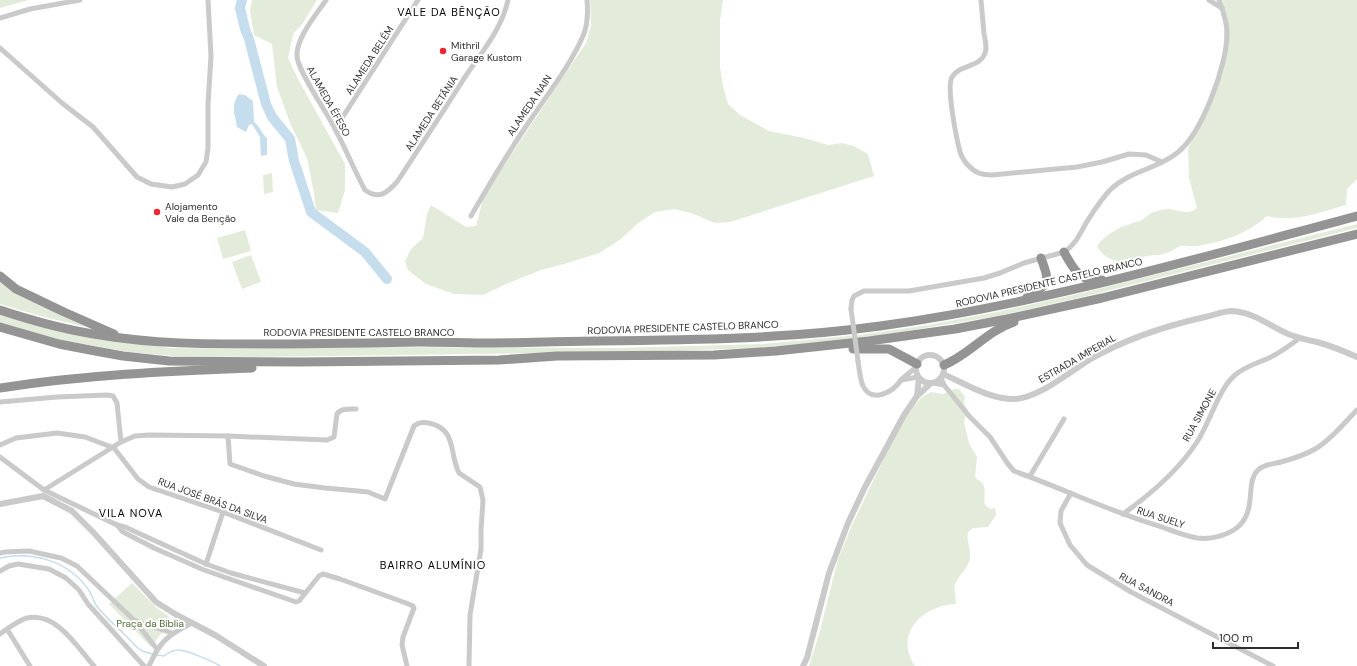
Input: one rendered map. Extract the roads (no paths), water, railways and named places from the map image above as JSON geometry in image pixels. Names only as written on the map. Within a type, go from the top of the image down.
[{"type":"highway","name":"RODOVIA PRESIDENTE CASTELO BRANCO","points":[[0,310],[62,328],[98,335],[125,339],[186,343],[496,343],[680,340],[825,332],[937,317],[1019,302],[1206,257],[1357,216]]},
{"type":"highway","points":[[0,328],[59,344],[123,356],[169,360],[299,362],[499,360],[557,356],[714,355],[776,351],[869,341],[955,329],[1006,319],[1102,298],[1357,234]]},
{"type":"highway","points":[[1064,252],[1079,274],[1086,278],[1107,281]]},
{"type":"highway","points":[[1019,302],[1041,289],[1046,283],[1046,276],[1041,258]]},
{"type":"highway","points":[[0,276],[16,289],[125,339]]},
{"type":"highway","points":[[943,372],[953,362],[991,333],[1007,325],[1102,298]]},
{"type":"highway","points":[[776,351],[863,348],[889,349],[916,366]]},
{"type":"highway","points":[[0,388],[34,382],[166,371],[269,368],[299,362]]},
{"type":"street","points":[[0,18],[30,9],[80,0]]},
{"type":"street","points":[[0,48],[62,103],[93,127],[137,177],[151,184],[172,187],[185,184],[198,175],[206,162],[208,148],[208,104],[211,56],[208,0]]},
{"type":"street","name":"ALAMEDA ÉFESO","points":[[326,0],[301,39],[297,49],[296,58],[335,129],[365,190]]},
{"type":"street","name":"ALAMEDA BELÉM","points":[[335,129],[418,0]]},
{"type":"street","name":"ALAMEDA BETÂNIA","points":[[365,190],[372,195],[379,195],[389,191],[397,182],[496,30],[503,17],[508,0]]},
{"type":"street","name":"ALAMEDA NAIN","points":[[471,216],[514,144],[563,72],[584,35],[587,24],[587,0]]},
{"type":"street","points":[[981,0],[986,49],[983,57],[976,64],[957,71],[953,75],[950,81],[949,91],[958,144],[962,156],[968,165],[976,172],[983,175],[992,175],[1077,167],[1102,162],[1129,154],[1146,155],[1162,162]]},
{"type":"street","points":[[1209,0],[1222,8]]},
{"type":"street","points":[[804,666],[829,573],[848,523],[883,451],[904,415],[917,396],[943,372],[939,358],[931,355],[922,357],[916,366],[886,394],[878,396],[869,393],[863,386],[858,361],[851,309],[854,296],[864,291],[909,291],[984,278],[1000,273],[1016,265],[1064,252],[1071,247],[1096,208],[1111,190],[1129,176],[1177,154],[1188,143],[1217,85],[1225,53],[1227,34],[1226,18],[1219,0]]},
{"type":"street","name":"ESTRADA IMPERIAL","points":[[943,372],[987,394],[1015,399],[1023,398],[1038,392],[1091,360],[1147,333],[1184,322],[1231,311],[1243,312],[1287,334],[1333,347],[1357,357]]},
{"type":"street","name":"RUA SIMONE","points":[[1123,514],[1155,489],[1182,461],[1207,424],[1226,384],[1234,375],[1271,357],[1300,338]]},
{"type":"street","points":[[916,366],[918,378],[917,396]]},
{"type":"street","name":"RUA SUELY","points":[[943,372],[944,385],[969,416],[990,437],[1014,471],[1147,523],[1198,538],[1210,538],[1232,532],[1245,519],[1249,511],[1252,483],[1257,470],[1266,465],[1281,462],[1316,449],[1357,410]]},
{"type":"street","points":[[901,380],[918,378],[926,383],[944,385]]},
{"type":"street","points":[[0,402],[57,397],[113,396],[117,403],[121,442]]},
{"type":"street","points":[[0,504],[43,493],[121,442],[135,436],[228,436],[327,440],[334,437],[337,414],[339,411],[341,409],[356,409]]},
{"type":"street","points":[[1030,476],[1064,419]]},
{"type":"street","points":[[228,436],[230,464],[264,476],[294,484],[368,492],[385,499],[414,426],[422,422],[442,428],[450,439],[459,473],[480,487],[483,500],[481,549],[470,615],[469,666]]},
{"type":"street","points":[[0,445],[16,438],[56,433],[85,437],[114,448]]},
{"type":"street","name":"RUA JOSÉ BRÁS DA SILVA","points":[[114,448],[138,479],[149,487],[223,512],[321,550]]},
{"type":"street","points":[[0,457],[43,493],[72,511],[156,602],[215,635],[264,666]]},
{"type":"street","points":[[43,493],[117,525],[125,527],[206,564],[231,573],[305,593]]},
{"type":"street","name":"RUA SANDRA","points":[[1071,494],[1061,511],[1060,523],[1070,545],[1087,565],[1131,592],[1273,666]]},
{"type":"street","points":[[206,564],[223,512]]},
{"type":"street","points":[[117,525],[123,532],[154,548],[204,570],[296,602],[299,601],[319,576],[323,574],[400,600],[413,606],[414,610],[403,637],[402,645],[407,666]]},
{"type":"street","points":[[0,553],[29,551],[61,558],[77,566],[135,621],[157,649]]},
{"type":"street","points":[[0,571],[9,566],[18,564],[49,569],[66,578],[79,590],[88,604],[144,666]]},
{"type":"street","points":[[281,596],[283,587]]},
{"type":"street","points":[[0,634],[7,628],[26,618],[48,621],[57,625],[64,631],[94,666]]},
{"type":"street","points":[[135,621],[172,633]]},
{"type":"street","points":[[149,666],[157,649],[172,633],[192,623]]},
{"type":"street","points":[[7,628],[30,666]]},
{"type":"water","points":[[239,94],[245,95],[253,101],[254,122],[258,125],[267,138],[267,155],[261,156],[260,137],[252,124],[249,125],[246,132],[237,127],[234,106]]},
{"type":"waterway","points":[[242,0],[240,8],[266,104],[272,117],[290,139],[294,161],[311,212],[365,252],[387,279]]},
{"type":"waterway","points":[[0,558],[12,556],[37,557],[49,560],[70,571],[80,579],[88,589],[96,605],[106,617],[137,647],[147,653],[153,654]]},
{"type":"waterway","points":[[157,655],[164,656],[174,651],[182,650],[220,666]]},
{"type":"place","name":"Mithril Garage Kustom","points":[[443,51]]},
{"type":"place","name":"Alojamento Vale da Benção","points":[[157,212]]},
{"type":"district","name":"VALE DA BÊNÇÃO","points":[[449,12]]},
{"type":"district","name":"VILA NOVA","points":[[131,513]]},
{"type":"district","name":"BAIRRO ALUMÍNIO","points":[[433,565]]},
{"type":"park label","name":"Praça da Bíblia","points":[[150,623]]}]
